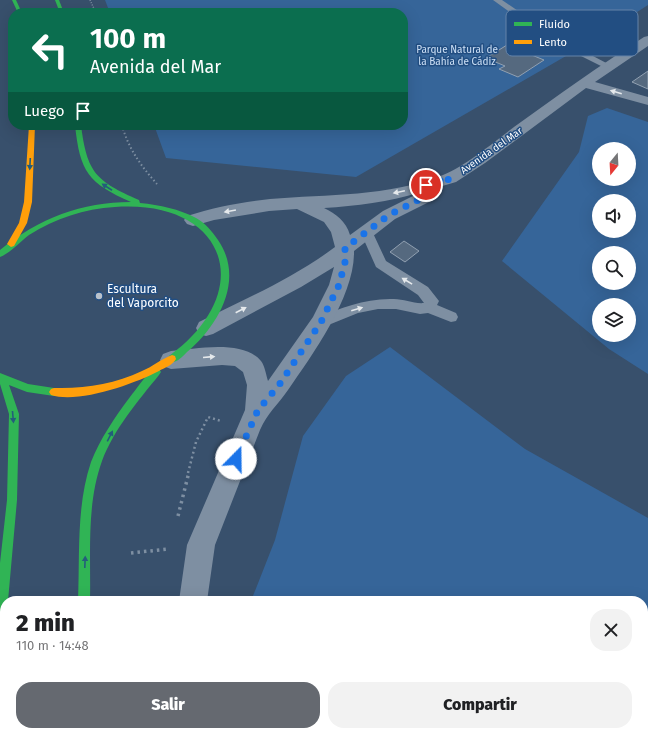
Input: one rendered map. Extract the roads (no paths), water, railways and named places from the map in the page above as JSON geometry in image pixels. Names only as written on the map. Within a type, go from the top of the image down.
[{"type":"main road","points":[[10,245],[23,223],[28,202],[32,130]]},
{"type":"main road","points":[[78,130],[79,140],[85,165],[96,179],[121,195],[141,204]]},
{"type":"main road","points":[[0,254],[10,245],[34,229],[60,217],[87,208],[115,204],[141,204],[155,206],[175,212],[193,220],[211,235],[222,254],[226,277],[221,302],[206,328],[186,349],[165,364],[129,382],[95,391],[61,393],[30,389],[1,378]]},
{"type":"main road","points":[[84,596],[88,498],[97,462],[111,433],[132,400],[165,364]]},
{"type":"main road","points":[[1,378],[14,414],[12,500],[2,596]]},
{"type":"street","name":"Avenida del Mar","points":[[638,46],[648,40]]},
{"type":"street","name":"Avenida del Mar","points":[[193,220],[212,214],[269,205],[349,201],[403,192],[450,178],[479,160],[623,56]]},
{"type":"street","points":[[584,83],[648,101]]},
{"type":"street","points":[[206,328],[324,265],[366,231],[389,215],[434,192],[450,178]]},
{"type":"street","points":[[194,596],[201,545],[258,410],[279,385],[321,322],[339,285],[345,262],[345,248],[340,230],[330,218],[300,203]]},
{"type":"street","points":[[165,364],[222,356],[240,358],[253,367],[258,385],[258,410]]},
{"type":"lane","points":[[497,0],[511,10]]},
{"type":"lane","points":[[587,56],[608,66]]},
{"type":"lane","points":[[366,231],[381,264],[423,291],[432,301],[429,308]]},
{"type":"lane","points":[[321,322],[356,308],[378,304],[396,304],[420,309],[429,308],[451,317]]},
{"type":"place","name":"Escultura del Vaporcito","points":[[99,296]]},
{"type":"park label","name":"Parque Natural de la Bahía de Cádiz","points":[[457,54]]}]
